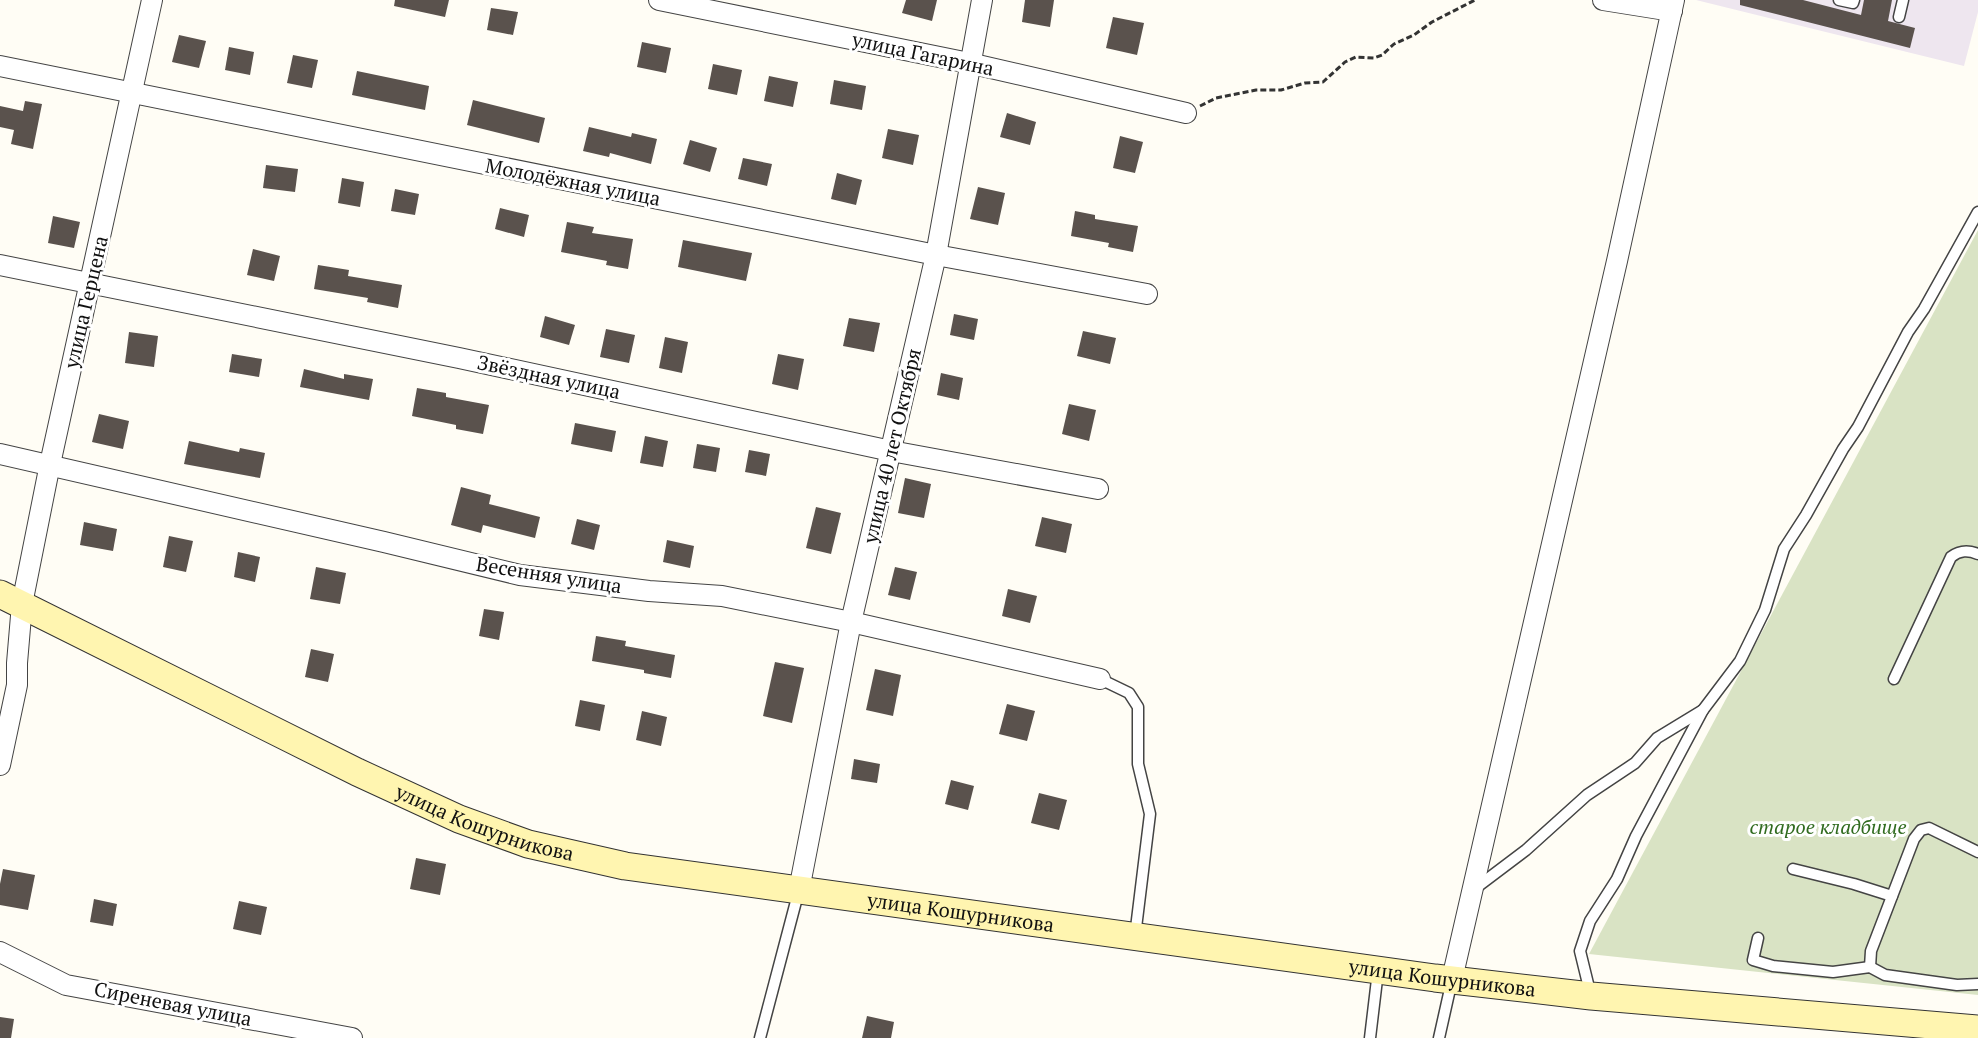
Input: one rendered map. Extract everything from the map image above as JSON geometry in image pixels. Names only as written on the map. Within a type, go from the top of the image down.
[{"type":"main road","name":"улица Кошурникова","points":[[11,599],[357,772],[459,819],[528,844],[625,866],[1378,971],[1591,996],[1978,1029]]},
{"type":"street","name":"улица Герцена","points":[[0,765],[17,685],[8,665],[11,599],[50,464],[152,0]]},
{"type":"street","name":"улица Гагарина","points":[[659,0],[969,63],[1186,113]]},
{"type":"street","name":"улица 40 лет Октября","points":[[799,890],[851,622],[936,255],[982,0]]},
{"type":"street","points":[[1452,979],[1617,261],[1673,6],[1603,0]]},
{"type":"street","name":"Молодёжная улица","points":[[0,66],[936,255],[1147,294]]},
{"type":"street","name":"Звёздная улица","points":[[0,265],[470,360],[891,451],[1098,489]]},
{"type":"street","name":"Весенняя улица","points":[[0,454],[520,575],[649,591],[722,596],[851,622],[1100,679]]},
{"type":"street","name":"Сиреневая улица","points":[[0,952],[66,984],[352,1038]]},
{"type":"lane","points":[[1839,0],[1853,3],[1854,0]]},
{"type":"lane","points":[[1899,17],[1903,0]]},
{"type":"lane","points":[[1591,996],[1580,951],[1590,921],[1617,879],[1636,836],[1703,710],[1740,661],[1765,610],[1784,549],[1806,515],[1842,448],[1858,427],[1908,332],[1924,309],[1978,212]]},
{"type":"lane","points":[[1894,679],[1951,557],[1958,552],[1978,554]]},
{"type":"lane","points":[[1100,679],[1129,693],[1138,707],[1138,764],[1150,814],[1135,937]]},
{"type":"lane","points":[[1471,892],[1526,850],[1587,795],[1635,763],[1657,738],[1703,710]]},
{"type":"lane","points":[[1870,967],[1871,951],[1914,839],[1921,830],[1929,828],[1978,852]]},
{"type":"lane","points":[[1793,869],[1844,881],[1892,896]]},
{"type":"lane","points":[[760,1038],[799,890]]},
{"type":"lane","points":[[1758,938],[1753,960],[1773,966],[1833,972],[1870,967],[1885,975],[1957,985],[1978,984]]},
{"type":"lane","points":[[1370,1038],[1378,971]]},
{"type":"lane","points":[[1439,1038],[1452,979]]},
{"type":"path","points":[[1186,113],[1216,98],[1256,90],[1281,90],[1305,83],[1323,82],[1345,62],[1356,57],[1374,58],[1382,55],[1394,44],[1475,0]]},
{"type":"shaded area","points":[[1696,0],[1978,0],[1978,12],[1964,66]]},
{"type":"green space","name":"старое кладбище","points":[[1978,230],[1978,995],[1589,954]]},
{"type":"building","points":[[395,0],[449,0],[445,17],[394,6]]},
{"type":"building","points":[[906,0],[937,0],[932,21],[902,13]]},
{"type":"building","points":[[1025,0],[1054,0],[1050,27],[1022,22]]},
{"type":"building","points":[[1740,0],[1803,0],[1861,15],[1864,0],[1892,0],[1888,21],[1915,28],[1910,48],[1740,5]]},
{"type":"building","points":[[491,8],[518,12],[513,35],[487,30]]},
{"type":"building","points":[[1113,17],[1144,23],[1137,55],[1106,48]]},
{"type":"building","points":[[179,35],[206,41],[199,68],[172,62]]},
{"type":"building","points":[[642,42],[671,48],[666,73],[637,67]]},
{"type":"building","points":[[229,47],[254,52],[250,75],[225,70]]},
{"type":"building","points":[[293,55],[318,60],[312,88],[287,83]]},
{"type":"building","points":[[713,64],[742,70],[737,95],[708,89]]},
{"type":"building","points":[[357,71],[429,86],[425,110],[352,95]]},
{"type":"building","points":[[769,76],[798,82],[793,107],[764,101]]},
{"type":"building","points":[[834,80],[866,86],[862,110],[830,104]]},
{"type":"building","points":[[473,100],[545,118],[539,143],[467,125]]},
{"type":"building","points":[[25,101],[42,104],[33,149],[11,144],[14,130],[0,127],[0,106],[23,111]]},
{"type":"building","points":[[1007,113],[1036,122],[1030,145],[1000,137]]},
{"type":"building","points":[[589,127],[631,137],[632,133],[657,139],[651,164],[610,153],[609,157],[583,151]]},
{"type":"building","points":[[888,129],[919,135],[913,165],[882,158]]},
{"type":"building","points":[[1120,136],[1143,142],[1135,173],[1113,168]]},
{"type":"building","points":[[690,140],[717,148],[710,172],[683,164]]},
{"type":"building","points":[[743,158],[772,164],[767,186],[738,179]]},
{"type":"building","points":[[266,165],[298,169],[295,192],[263,188]]},
{"type":"building","points":[[837,173],[862,180],[856,205],[831,199]]},
{"type":"building","points":[[342,178],[364,182],[360,207],[338,203]]},
{"type":"building","points":[[978,187],[1005,193],[998,225],[970,219]]},
{"type":"building","points":[[395,189],[419,194],[415,215],[391,211]]},
{"type":"building","points":[[500,208],[529,215],[524,237],[495,229]]},
{"type":"building","points":[[1075,211],[1095,215],[1095,219],[1138,226],[1133,252],[1108,247],[1109,243],[1071,236]]},
{"type":"building","points":[[53,216],[80,222],[74,248],[48,243]]},
{"type":"building","points":[[567,222],[594,227],[592,233],[633,239],[628,269],[606,265],[607,261],[561,252]]},
{"type":"building","points":[[683,240],[752,253],[746,281],[678,267]]},
{"type":"building","points":[[253,249],[280,256],[274,281],[247,275]]},
{"type":"building","points":[[318,265],[349,270],[348,276],[402,285],[398,308],[367,302],[368,298],[314,289]]},
{"type":"building","points":[[954,314],[978,319],[974,340],[950,335]]},
{"type":"building","points":[[545,316],[575,325],[569,345],[540,337]]},
{"type":"building","points":[[849,318],[880,323],[874,352],[843,346]]},
{"type":"building","points":[[606,329],[635,335],[629,363],[600,357]]},
{"type":"building","points":[[1083,331],[1116,338],[1110,364],[1077,356]]},
{"type":"building","points":[[129,332],[158,336],[154,367],[125,363]]},
{"type":"building","points":[[665,337],[688,342],[682,373],[659,368]]},
{"type":"building","points":[[232,354],[262,359],[259,377],[229,372]]},
{"type":"building","points":[[778,354],[804,359],[798,390],[772,384]]},
{"type":"building","points":[[304,369],[344,379],[344,374],[373,379],[369,400],[300,387]]},
{"type":"building","points":[[941,373],[963,378],[959,400],[937,395]]},
{"type":"building","points":[[417,388],[446,393],[446,397],[489,405],[483,434],[456,429],[456,425],[412,416]]},
{"type":"building","points":[[1069,404],[1096,410],[1089,441],[1062,434]]},
{"type":"building","points":[[99,414],[129,421],[123,449],[92,442]]},
{"type":"building","points":[[575,423],[616,431],[612,452],[571,444]]},
{"type":"building","points":[[645,436],[668,441],[663,467],[640,463]]},
{"type":"building","points":[[189,441],[239,452],[240,448],[265,453],[260,478],[184,464]]},
{"type":"building","points":[[697,444],[720,448],[716,472],[693,468]]},
{"type":"building","points":[[749,450],[770,454],[766,476],[745,472]]},
{"type":"building","points":[[905,478],[931,484],[924,518],[898,513]]},
{"type":"building","points":[[461,487],[491,495],[489,504],[540,517],[535,538],[483,525],[481,533],[451,525]]},
{"type":"building","points":[[816,507],[841,513],[831,554],[806,548]]},
{"type":"building","points":[[1042,517],[1072,524],[1066,553],[1035,546]]},
{"type":"building","points":[[577,519],[600,525],[594,550],[571,544]]},
{"type":"building","points":[[84,522],[117,529],[113,551],[80,545]]},
{"type":"building","points":[[169,536],[193,541],[186,572],[163,567]]},
{"type":"building","points":[[667,540],[694,546],[690,568],[663,562]]},
{"type":"building","points":[[238,552],[260,557],[255,582],[234,577]]},
{"type":"building","points":[[316,567],[346,573],[340,604],[310,599]]},
{"type":"building","points":[[895,567],[917,572],[910,600],[888,595]]},
{"type":"building","points":[[1008,589],[1037,596],[1030,623],[1002,616]]},
{"type":"building","points":[[484,609],[504,612],[499,640],[479,636]]},
{"type":"building","points":[[596,636],[626,641],[625,646],[675,655],[671,678],[644,673],[644,670],[592,661]]},
{"type":"building","points":[[311,649],[334,654],[328,682],[305,677]]},
{"type":"building","points":[[775,662],[804,668],[792,723],[763,716]]},
{"type":"building","points":[[875,669],[901,675],[893,716],[866,710]]},
{"type":"building","points":[[580,700],[605,705],[600,731],[575,726]]},
{"type":"building","points":[[1007,704],[1035,711],[1027,741],[999,734]]},
{"type":"building","points":[[642,711],[667,717],[661,746],[636,740]]},
{"type":"building","points":[[854,759],[880,764],[877,783],[851,779]]},
{"type":"building","points":[[951,780],[974,786],[968,810],[945,804]]},
{"type":"building","points":[[1039,793],[1067,800],[1059,830],[1031,823]]},
{"type":"building","points":[[416,858],[446,864],[440,895],[410,889]]},
{"type":"building","points":[[3,869],[35,875],[28,910],[0,905]]},
{"type":"building","points":[[94,899],[117,904],[113,926],[90,922]]},
{"type":"building","points":[[239,901],[267,907],[261,935],[233,929]]},
{"type":"building","points":[[867,1016],[894,1022],[891,1038],[862,1038]]},
{"type":"building","points":[[0,1017],[14,1019],[11,1038],[0,1038]]}]
